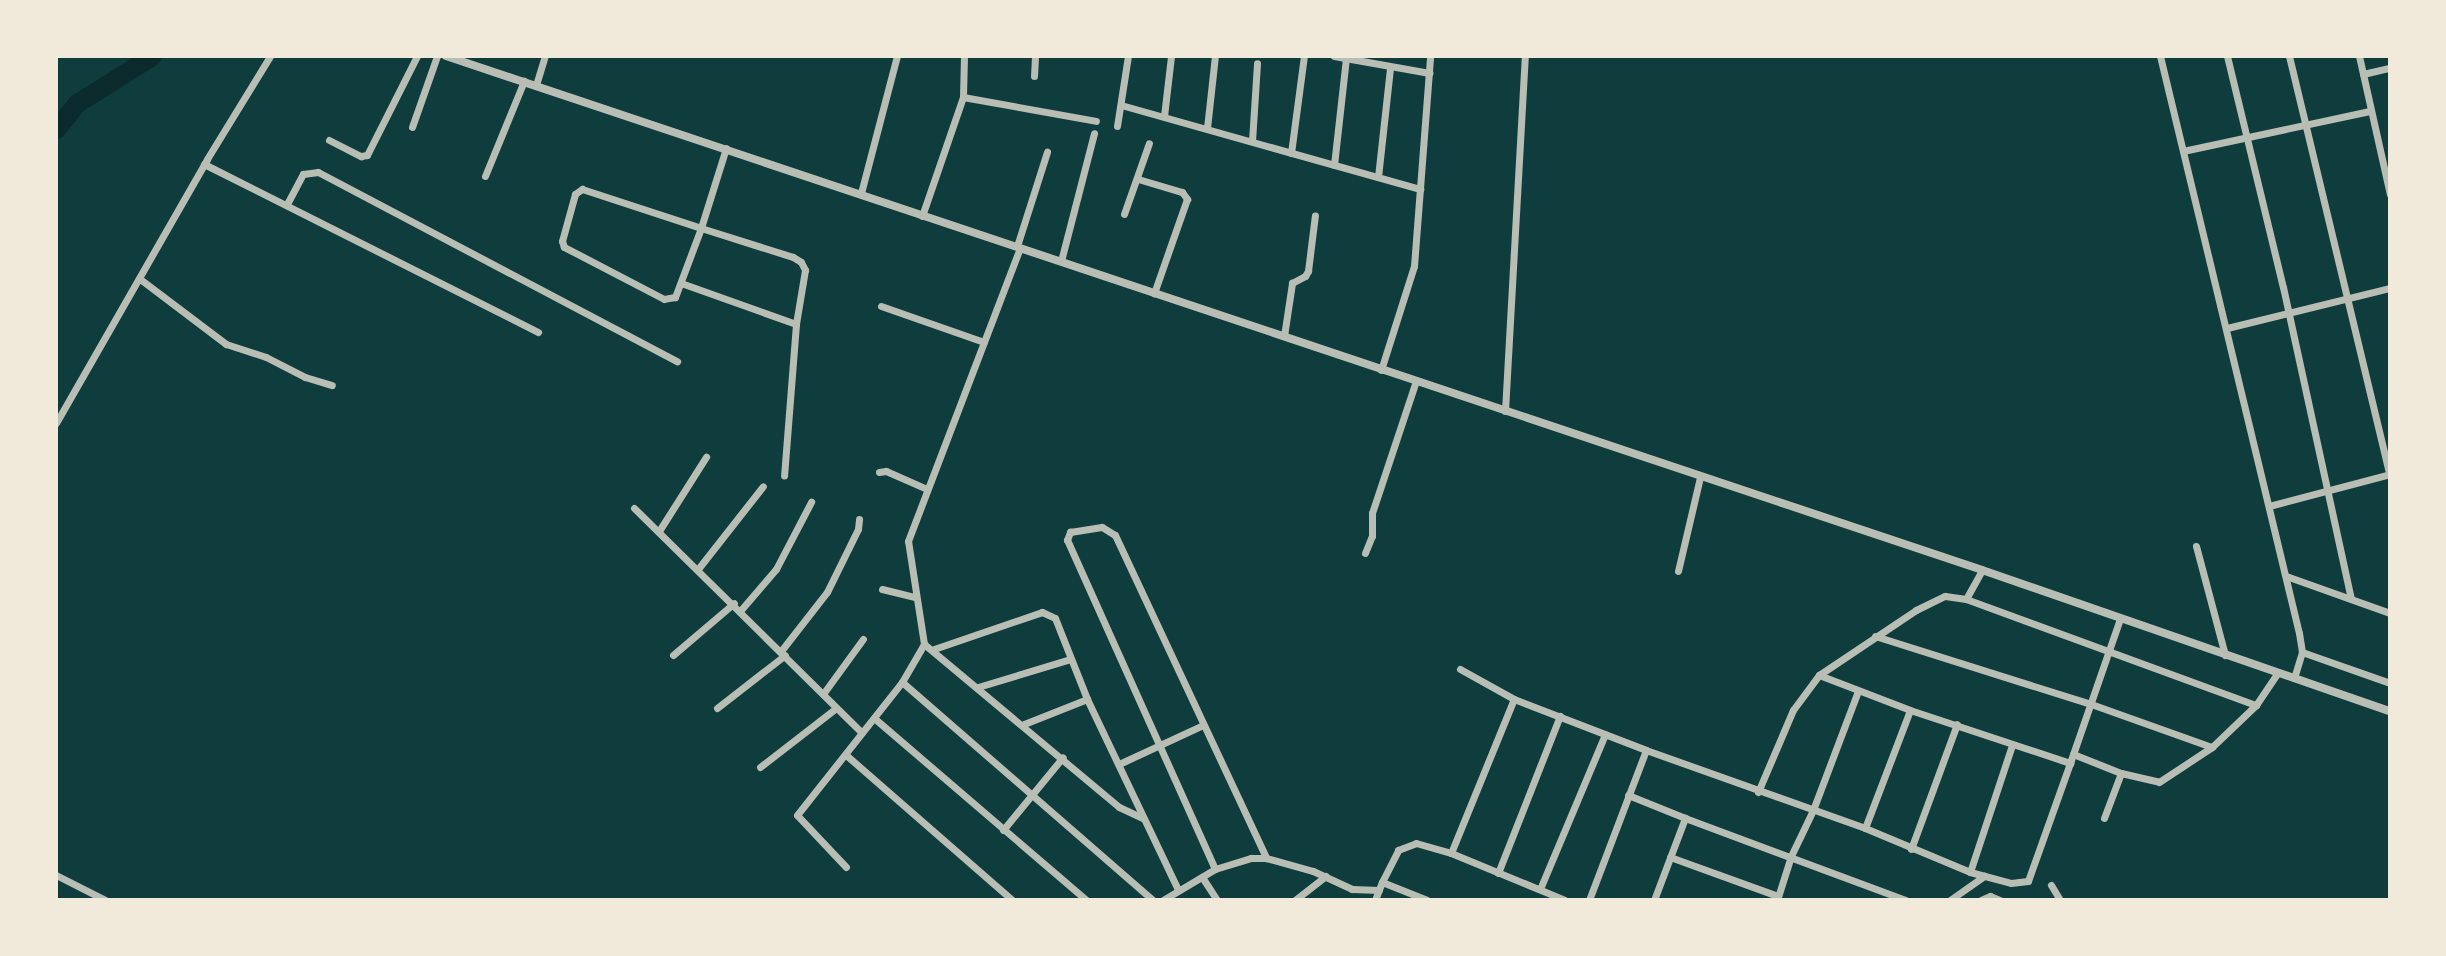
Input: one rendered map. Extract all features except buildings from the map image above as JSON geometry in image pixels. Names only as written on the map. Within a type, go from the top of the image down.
[{"type":"street","points":[[56,423],[204,164],[270,56]]},
{"type":"street","points":[[329,140],[361,156],[367,155],[417,56]]},
{"type":"street","points":[[412,127],[437,56]]},
{"type":"street","points":[[446,56],[1982,569],[2225,655],[2275,676],[2294,678],[2390,711]]},
{"type":"street","points":[[536,85],[545,56]]},
{"type":"street","points":[[861,193],[897,56]]},
{"type":"street","points":[[922,216],[962,97],[964,56]]},
{"type":"street","points":[[1034,76],[1035,56]]},
{"type":"street","points":[[1117,126],[1128,56]]},
{"type":"street","points":[[1164,116],[1171,56]]},
{"type":"street","points":[[1207,128],[1215,56]]},
{"type":"street","points":[[1291,153],[1304,56]]},
{"type":"street","points":[[1334,56],[1429,73]]},
{"type":"street","points":[[1381,370],[1414,266],[1430,56]]},
{"type":"street","points":[[1505,411],[1525,56]]},
{"type":"street","points":[[2160,56],[2286,576],[2302,652],[2294,678]]},
{"type":"street","points":[[2227,56],[2289,313],[2351,599]]},
{"type":"street","points":[[2269,506],[2390,475],[2289,56]]},
{"type":"street","points":[[2359,56],[2389,189]]},
{"type":"street","points":[[1334,165],[1346,58]]},
{"type":"street","points":[[1252,141],[1257,63]]},
{"type":"street","points":[[1378,177],[1390,68]]},
{"type":"street","points":[[2363,74],[2390,68]]},
{"type":"street","points":[[485,176],[524,81]]},
{"type":"street","points":[[962,97],[1096,121]]},
{"type":"street","points":[[1121,105],[1420,189]]},
{"type":"street","points":[[2183,151],[2370,111]]},
{"type":"street","points":[[1061,261],[1094,134]]},
{"type":"street","points":[[1124,214],[1149,143]]},
{"type":"street","points":[[726,148],[701,228],[676,297],[664,299],[565,248],[562,241],[575,194],[582,189],[701,228],[801,261],[805,270],[796,324],[784,476]]},
{"type":"street","points":[[846,867],[797,815],[902,682],[924,644],[908,541],[1018,247],[1047,152]]},
{"type":"street","points":[[204,164],[538,332]]},
{"type":"street","points":[[287,204],[303,174],[318,172],[677,361]]},
{"type":"street","points":[[1138,179],[1182,192],[1187,199],[1154,293]]},
{"type":"street","points":[[1284,336],[1292,283],[1306,276],[1308,271],[1315,215]]},
{"type":"street","points":[[140,279],[226,344],[266,357],[305,377],[332,385]]},
{"type":"street","points":[[681,284],[796,324]]},
{"type":"street","points":[[2227,328],[2390,288]]},
{"type":"street","points":[[881,306],[984,342]]},
{"type":"street","points":[[1365,553],[1372,536],[1372,513],[1416,381]]},
{"type":"street","points":[[659,531],[706,457]]},
{"type":"street","points":[[879,472],[886,471],[927,489]]},
{"type":"street","points":[[1678,571],[1700,477]]},
{"type":"street","points":[[698,569],[763,486]]},
{"type":"street","points":[[740,611],[776,569],[810,502]]},
{"type":"street","points":[[634,508],[734,603],[862,733]]},
{"type":"street","points":[[718,708],[783,653],[827,592],[859,529],[859,519]]},
{"type":"street","points":[[1215,869],[1067,540],[1070,532],[1102,527],[1115,535],[1266,858]]},
{"type":"street","points":[[2196,546],[2225,655]]},
{"type":"street","points":[[1967,596],[1982,569]]},
{"type":"street","points":[[2286,576],[2390,613]]},
{"type":"street","points":[[882,589],[915,597]]},
{"type":"street","points":[[1759,792],[1793,710],[1819,675],[1875,636],[1941,597],[1967,596],[2256,705]]},
{"type":"street","points":[[673,655],[734,603]]},
{"type":"street","points":[[934,649],[1042,612],[1055,618],[1087,699],[1178,890]]},
{"type":"street","points":[[1460,669],[1514,699],[1759,792],[1865,828],[1970,872],[2011,883],[2028,881],[2120,619]]},
{"type":"street","points":[[1875,636],[2091,704],[2212,747]]},
{"type":"street","points":[[823,694],[863,639]]},
{"type":"street","points":[[924,644],[934,649],[1129,814],[1143,818]]},
{"type":"street","points":[[2302,652],[2390,683]]},
{"type":"street","points":[[978,687],[1071,659]]},
{"type":"street","points":[[1819,675],[1910,710],[2070,763]]},
{"type":"street","points":[[2073,754],[2121,773],[2159,782],[2212,747],[2256,705],[2275,676]]},
{"type":"street","points":[[902,682],[1032,792],[1153,900]]},
{"type":"street","points":[[1670,857],[1778,898],[1791,856],[1813,810],[1858,691]]},
{"type":"street","points":[[1024,724],[1087,699]]},
{"type":"street","points":[[1451,853],[1514,699]]},
{"type":"street","points":[[760,767],[836,708]]},
{"type":"street","points":[[1865,828],[1910,710]]},
{"type":"street","points":[[1498,873],[1560,716]]},
{"type":"street","points":[[874,718],[1086,900]]},
{"type":"street","points":[[1911,849],[1957,724]]},
{"type":"street","points":[[1119,764],[1159,748],[1203,725]]},
{"type":"street","points":[[1540,889],[1605,734]]},
{"type":"street","points":[[1970,872],[2012,744]]},
{"type":"street","points":[[1589,900],[1646,750]]},
{"type":"street","points":[[845,755],[1012,900]]},
{"type":"street","points":[[1003,830],[1063,757]]},
{"type":"street","points":[[2104,818],[2121,773]]},
{"type":"street","points":[[1628,795],[1906,900]]},
{"type":"street","points":[[1654,900],[1685,818]]},
{"type":"street","points":[[1375,900],[1398,850],[1409,843],[1451,853],[1565,900]]},
{"type":"street","points":[[1163,900],[1215,869],[1236,860],[1266,858],[1326,876],[1352,889],[1380,886],[1427,900]]},
{"type":"street","points":[[56,875],[106,900]]},
{"type":"street","points":[[1295,900],[1326,876]]},
{"type":"street","points":[[1950,900],[1984,876]]},
{"type":"street","points":[[1202,877],[1217,900]]},
{"type":"street","points":[[2051,885],[2060,900]]},
{"type":"street","points":[[1981,900],[1990,896],[2000,900]]},
{"type":"waterway","points":[[56,129],[77,103],[152,56]]}]
